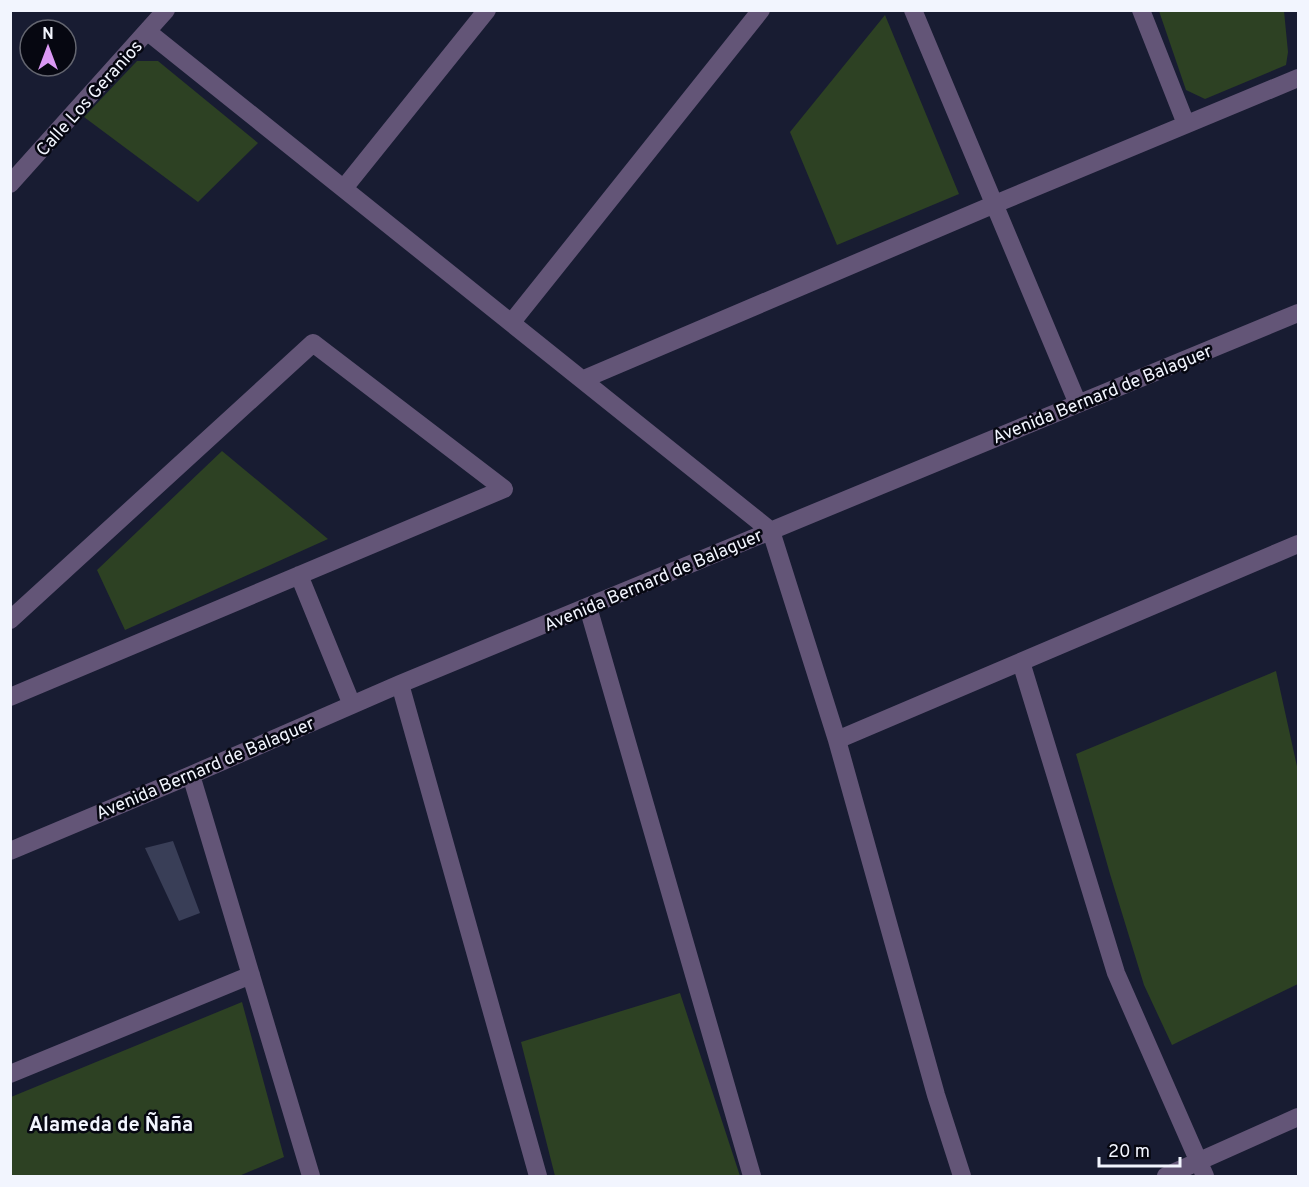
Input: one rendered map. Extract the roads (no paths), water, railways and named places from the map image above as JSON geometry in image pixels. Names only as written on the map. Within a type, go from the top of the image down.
[{"type":"street","name":"Calle Los Geranios","points":[[10,184],[166,10]]},
{"type":"street","points":[[344,188],[487,10]]},
{"type":"street","points":[[512,322],[761,10]]},
{"type":"street","points":[[913,10],[1078,404]]},
{"type":"street","points":[[1141,10],[1186,124]]},
{"type":"street","points":[[148,32],[771,531],[837,740],[936,1095],[962,1176]]},
{"type":"street","points":[[584,379],[995,204],[1299,78]]},
{"type":"street","name":"Avenida Bernard de Balaguer","points":[[10,851],[400,684],[1299,313]]},
{"type":"street","points":[[10,620],[314,343],[504,489],[10,697]]},
{"type":"street","points":[[837,740],[1299,544]]},
{"type":"street","points":[[298,575],[352,705]]},
{"type":"street","points":[[588,608],[752,1176]]},
{"type":"street","points":[[1021,662],[1116,973],[1201,1169]]},
{"type":"street","points":[[400,684],[538,1176]]},
{"type":"street","points":[[191,775],[251,975],[306,1175]]},
{"type":"street","points":[[10,1074],[251,975]]},
{"type":"street","points":[[1166,1176],[1201,1169],[1299,1117]]},
{"type":"district","name":"Alameda de Ñaña","points":[[111,1124]]}]
